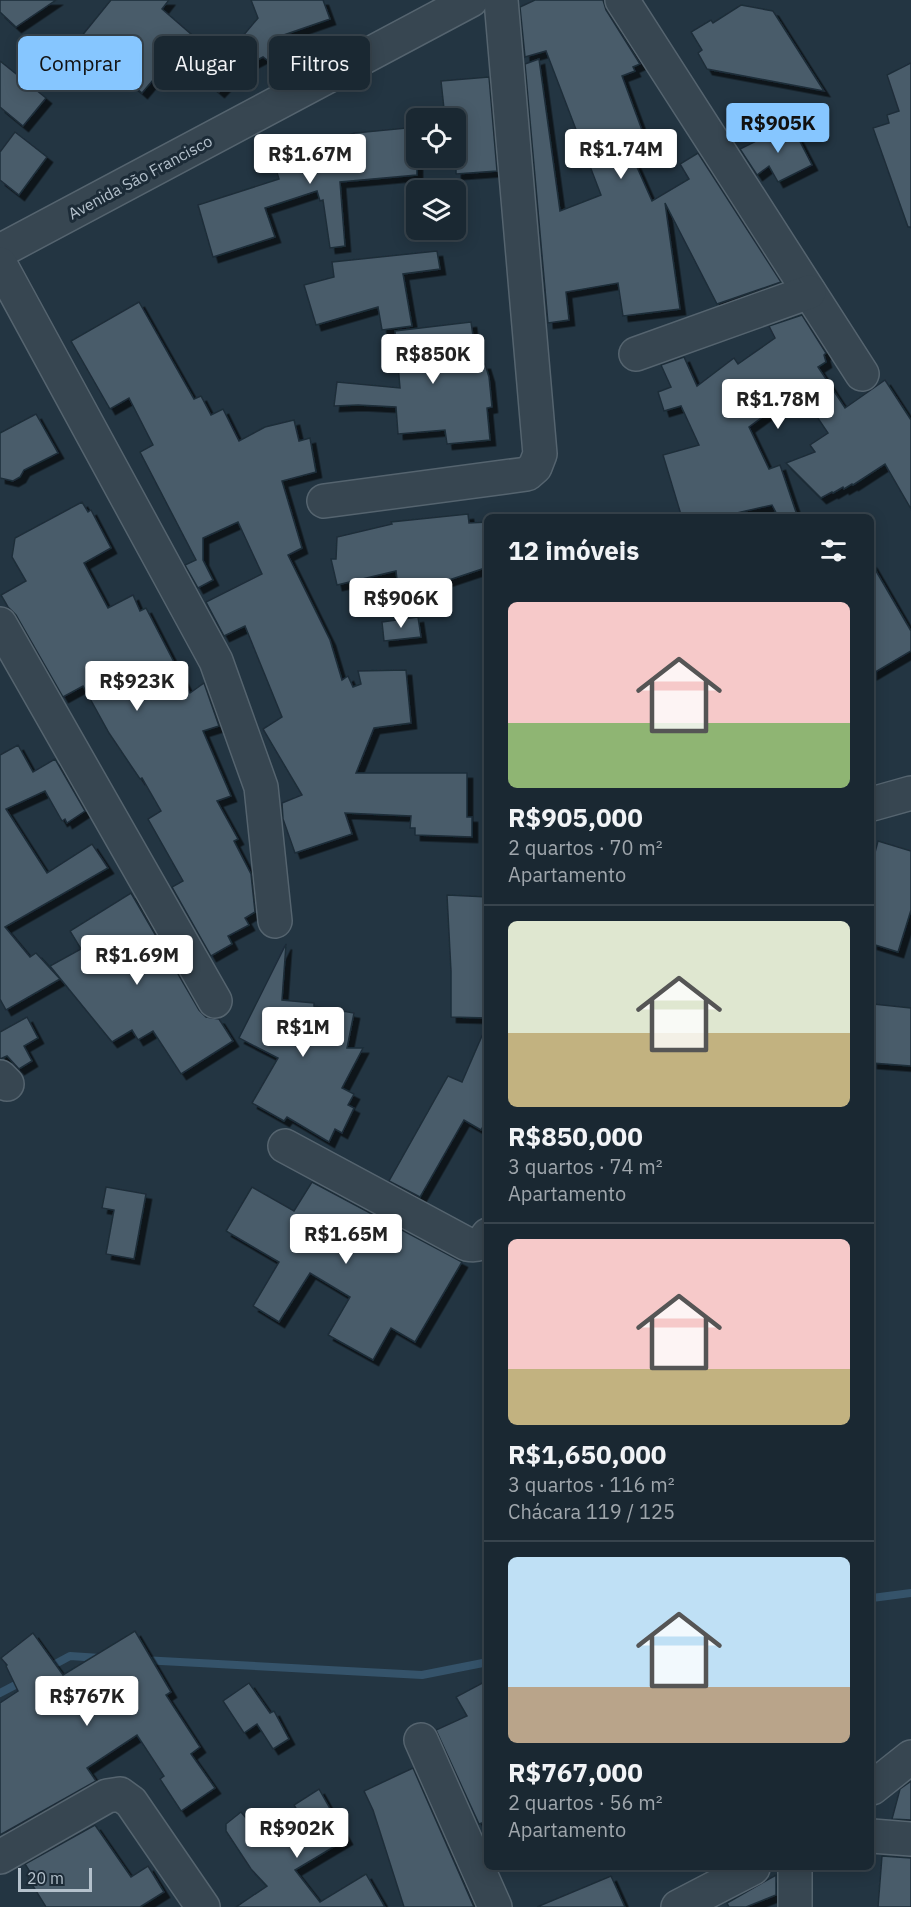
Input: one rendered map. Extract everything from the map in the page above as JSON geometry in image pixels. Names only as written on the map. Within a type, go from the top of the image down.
[{"type":"street","points":[[324,501],[527,474],[536,467],[540,454],[501,0]]},
{"type":"street","points":[[622,0],[862,374]]},
{"type":"street","name":"Avenida São Francisco","points":[[0,251],[465,1]]},
{"type":"street","points":[[0,264],[216,661],[261,787],[275,921]]},
{"type":"street","points":[[636,354],[809,292]]},
{"type":"street","points":[[0,624],[215,1001]]},
{"type":"street","points":[[874,803],[911,793]]},
{"type":"street","points":[[285,1146],[467,1244],[483,1242]]},
{"type":"street","points":[[422,1740],[495,1907]]},
{"type":"street","points":[[874,1786],[911,1757]]},
{"type":"street","points":[[0,1857],[107,1796],[120,1794],[131,1802],[203,1907]]},
{"type":"street","points":[[874,1836],[911,1839]]},
{"type":"street","points":[[678,1907],[749,1870]]},
{"type":"street","points":[[795,1870],[795,1907]]},
{"type":"building","points":[[0,0],[56,0],[16,27],[0,12]]},
{"type":"building","points":[[111,0],[169,0],[162,9],[193,36],[154,36],[154,79],[142,93],[139,90],[142,90],[142,36],[82,36]]},
{"type":"building","points":[[251,0],[323,0],[330,19],[281,36],[269,36],[269,58],[267,60],[263,57],[257,60],[257,36],[243,36],[258,18]]},
{"type":"building","points":[[535,0],[603,0],[606,10],[640,64],[633,67],[635,71],[622,76],[649,149],[632,156],[652,201],[689,179],[680,164],[698,153],[781,282],[717,304],[665,203],[680,309],[623,316],[618,283],[566,292],[569,320],[548,323],[525,64],[539,59],[560,211],[601,195],[546,51],[525,57],[520,7]]},
{"type":"building","points":[[741,5],[773,11],[824,91],[707,69],[698,53],[702,50],[691,32],[711,20],[713,23]]},
{"type":"building","points":[[0,61],[18,75],[18,90],[36,90],[46,98],[23,126],[0,107]]},
{"type":"building","points":[[911,63],[911,227],[908,227],[873,128],[889,123],[887,115],[899,111],[887,75]]},
{"type":"building","points":[[489,77],[497,171],[456,174],[456,168],[466,168],[466,108],[444,108],[441,81]]},
{"type":"building","points":[[791,124],[812,165],[778,182],[769,166],[757,175],[740,149]]},
{"type":"building","points":[[406,128],[406,168],[417,168],[417,175],[340,182],[345,246],[330,248],[323,200],[320,201],[317,191],[265,208],[275,237],[213,257],[198,205],[279,179],[272,156],[355,133]]},
{"type":"building","points":[[15,132],[47,157],[19,195],[0,180],[0,152]]},
{"type":"building","points":[[437,251],[440,269],[403,274],[412,326],[382,330],[378,307],[316,325],[304,285],[334,277],[332,262]]},
{"type":"building","points":[[139,302],[194,399],[201,396],[211,415],[223,409],[239,441],[265,427],[294,420],[299,441],[310,438],[316,472],[282,481],[302,548],[288,555],[330,640],[342,680],[348,676],[353,687],[361,684],[358,671],[406,670],[411,723],[374,728],[356,773],[467,773],[467,817],[472,817],[472,837],[415,835],[415,828],[410,828],[411,816],[345,813],[352,834],[295,853],[283,819],[282,803],[302,795],[263,729],[282,717],[245,626],[224,636],[206,602],[262,574],[238,522],[203,538],[203,560],[213,580],[198,588],[185,565],[196,560],[140,452],[153,445],[129,398],[110,409],[71,341]]},
{"type":"building","points":[[802,315],[826,353],[824,355],[826,362],[818,367],[845,408],[885,380],[911,420],[911,509],[885,464],[853,485],[844,489],[843,487],[821,498],[786,463],[815,452],[810,445],[828,433],[799,390],[749,427],[769,469],[780,465],[797,514],[777,514],[772,505],[733,514],[681,514],[663,455],[699,445],[681,406],[664,411],[658,392],[671,387],[661,365],[684,357],[697,386],[734,358],[738,364],[775,338],[769,326]]},
{"type":"building","points":[[471,322],[477,364],[485,364],[489,377],[492,407],[487,408],[490,440],[447,444],[445,430],[398,434],[396,407],[334,406],[337,382],[400,388],[395,331]]},
{"type":"building","points":[[36,414],[58,453],[24,470],[20,477],[13,481],[0,478],[0,433]]},
{"type":"building","points":[[82,502],[88,512],[91,510],[111,548],[84,563],[108,608],[133,595],[140,611],[146,608],[190,693],[204,683],[219,726],[203,731],[231,796],[217,801],[238,839],[234,841],[251,874],[255,912],[245,918],[249,925],[228,936],[232,944],[211,956],[172,887],[183,881],[148,819],[161,811],[142,778],[140,779],[109,733],[83,686],[63,697],[16,615],[1,595],[26,581],[12,557],[15,538]]},
{"type":"building","points":[[468,514],[469,523],[484,522],[484,568],[437,584],[398,588],[396,571],[337,585],[331,559],[336,559],[337,537],[392,524],[391,522]]},
{"type":"building","points":[[874,567],[911,631],[911,651],[874,673]]},
{"type":"building","points":[[418,617],[421,637],[384,641],[382,622]]},
{"type":"building","points":[[18,745],[33,772],[55,759],[85,811],[67,823],[65,819],[62,821],[45,791],[6,809],[47,873],[92,844],[108,868],[5,927],[30,957],[36,953],[60,979],[6,1010],[0,999],[0,755]]},
{"type":"building","points":[[878,841],[911,851],[911,910],[898,952],[874,945],[874,856]]},
{"type":"building","points":[[131,893],[199,1010],[206,1017],[219,1019],[233,1041],[181,1074],[153,1031],[138,1040],[132,1030],[112,1042],[50,966],[81,949],[70,931]]},
{"type":"building","points":[[447,895],[484,897],[484,1018],[451,1017]]},
{"type":"building","points":[[286,944],[282,1000],[314,1003],[314,1006],[354,1013],[347,1048],[363,1048],[342,1088],[354,1094],[348,1105],[354,1108],[342,1133],[335,1129],[329,1142],[287,1117],[284,1121],[252,1103],[278,1058],[239,1038]]},
{"type":"building","points":[[874,1004],[911,1008],[911,1066],[874,1063]]},
{"type":"building","points":[[27,1017],[38,1038],[24,1046],[32,1061],[19,1069],[7,1056],[0,1059],[0,1032]]},
{"type":"building","points":[[484,1031],[484,1125],[481,1130],[464,1120],[420,1197],[389,1181],[448,1076],[462,1082]]},
{"type":"building","points":[[312,1182],[462,1262],[415,1342],[391,1328],[373,1360],[328,1335],[350,1297],[310,1273],[279,1322],[253,1306],[279,1262],[226,1231],[252,1187],[294,1211]]},
{"type":"building","points":[[106,1187],[146,1194],[134,1259],[106,1254],[114,1210],[102,1208]]},
{"type":"building","points":[[135,1631],[171,1692],[166,1695],[200,1747],[191,1754],[215,1788],[181,1811],[160,1779],[164,1776],[137,1735],[87,1768],[96,1781],[0,1835],[0,1703],[18,1691],[7,1665],[1,1658],[33,1633],[63,1675]]},
{"type":"building","points":[[484,1682],[484,1822],[479,1824],[436,1730],[467,1716],[456,1697]]},
{"type":"building","points":[[249,1683],[270,1713],[274,1711],[289,1739],[273,1749],[257,1724],[244,1733],[223,1701]]},
{"type":"building","points":[[413,1768],[474,1907],[404,1907],[373,1810],[364,1791]]},
{"type":"building","points":[[911,1781],[911,1820],[892,1819],[900,1789]]},
{"type":"building","points":[[319,1789],[347,1839],[295,1870],[320,1902],[366,1874],[385,1907],[236,1907],[267,1886],[251,1869],[226,1831],[226,1824],[241,1812],[262,1837],[300,1815],[294,1805]]},
{"type":"building","points":[[95,1825],[131,1877],[148,1866],[164,1892],[140,1907],[46,1907],[28,1878],[32,1875],[25,1864]]},
{"type":"building","points":[[882,1856],[911,1858],[911,1907],[878,1907]]},
{"type":"building","points":[[776,1875],[776,1895],[746,1907],[729,1907],[727,1903]]},
{"type":"building","points":[[611,1876],[625,1907],[537,1907]]},
{"type":"waterway","points":[[874,1598],[911,1593]]},
{"type":"waterway","points":[[46,1669],[70,1656],[100,1658]]},
{"type":"waterway","points":[[142,1660],[422,1675],[484,1663]]},
{"type":"waterway","points":[[0,1693],[23,1681]]}]
